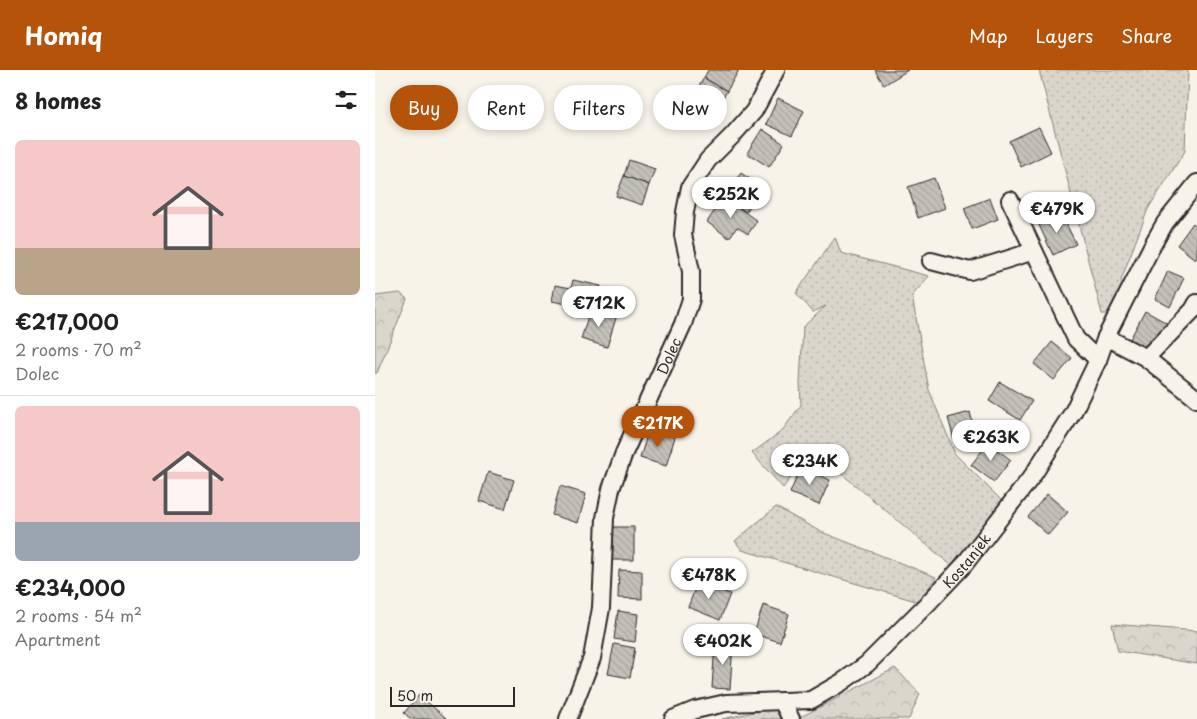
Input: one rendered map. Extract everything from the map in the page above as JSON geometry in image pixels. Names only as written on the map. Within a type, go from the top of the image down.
[{"type":"street","name":"Dolec","points":[[569,719],[592,658],[601,608],[605,518],[611,489],[624,454],[683,324],[691,299],[691,271],[683,235],[690,187],[708,160],[754,110],[776,70]]},
{"type":"street","name":"Kostanjek","points":[[673,719],[695,710],[726,703],[811,700],[842,682],[867,664],[963,566],[1033,475],[1073,412],[1098,360],[1106,337],[1165,223],[1197,183]]},
{"type":"street","points":[[1010,200],[1076,339],[1098,360]]},
{"type":"street","points":[[931,261],[970,271],[1034,251]]},
{"type":"street","points":[[1146,358],[1193,310],[1197,303]]},
{"type":"street","points":[[1106,337],[1146,358],[1197,399]]},
{"type":"street","points":[[782,701],[791,719]]},
{"type":"green space","points":[[1039,70],[1188,70],[1185,151],[1148,209],[1121,280],[1124,286],[1109,314],[1102,314]]},
{"type":"green space","points":[[835,237],[841,253],[929,276],[912,296],[929,390],[955,454],[1002,501],[951,565],[812,449],[783,488],[752,453],[782,431],[801,405],[800,383],[803,327],[826,306],[813,312],[796,293]]},
{"type":"green space","points":[[400,293],[407,299],[377,373],[375,373],[375,296]]},
{"type":"green space","points":[[776,507],[819,531],[936,577],[919,602],[742,550],[735,541]]},
{"type":"green space","points":[[1112,624],[1197,631],[1197,664],[1118,651]]},
{"type":"green space","points":[[895,668],[920,694],[909,719],[797,719]]},
{"type":"green space","points":[[777,707],[782,719],[722,719]]},
{"type":"building","points":[[708,70],[739,70],[727,91],[727,85],[716,85],[704,78]]},
{"type":"building","points":[[875,70],[908,70],[884,85]]},
{"type":"building","points":[[704,78],[716,85],[700,85]]},
{"type":"building","points":[[778,98],[804,111],[792,136],[766,124]]},
{"type":"building","points":[[1039,127],[1051,152],[1021,167],[1009,141]]},
{"type":"building","points":[[762,129],[784,144],[769,167],[747,153]]},
{"type":"building","points":[[629,160],[655,169],[649,185],[624,176]]},
{"type":"building","points":[[741,173],[763,188],[746,212],[724,197]]},
{"type":"building","points":[[624,176],[649,185],[642,205],[616,196]]},
{"type":"building","points":[[934,178],[945,208],[918,218],[908,187]]},
{"type":"building","points":[[724,197],[757,221],[748,234],[737,227],[729,238],[707,222]]},
{"type":"building","points":[[990,198],[998,219],[972,229],[964,208]]},
{"type":"building","points":[[1061,213],[1076,244],[1053,255],[1038,223]]},
{"type":"building","points":[[1193,223],[1197,227],[1197,256],[1195,259],[1177,245]]},
{"type":"building","points":[[1168,271],[1184,278],[1170,307],[1155,299]]},
{"type":"building","points":[[573,280],[601,286],[596,310],[552,301],[555,285],[571,288]]},
{"type":"building","points":[[590,310],[616,318],[607,347],[581,339]]},
{"type":"building","points":[[1145,311],[1167,323],[1151,353],[1129,341]]},
{"type":"building","points":[[1052,342],[1072,358],[1054,380],[1034,364]]},
{"type":"building","points":[[1000,382],[1032,401],[1020,420],[989,401]]},
{"type":"building","points":[[970,412],[977,441],[956,446],[948,418]]},
{"type":"building","points":[[649,429],[675,437],[666,466],[640,458]]},
{"type":"building","points":[[988,443],[1011,460],[994,482],[971,465]]},
{"type":"building","points":[[801,467],[830,480],[819,505],[790,493]]},
{"type":"building","points":[[488,472],[514,480],[505,509],[479,501]]},
{"type":"building","points":[[560,486],[586,494],[578,523],[552,515]]},
{"type":"building","points":[[1047,494],[1068,512],[1048,535],[1028,517]]},
{"type":"building","points":[[613,527],[634,527],[634,560],[612,560]]},
{"type":"building","points":[[619,570],[642,571],[642,599],[618,598]]},
{"type":"building","points":[[698,581],[730,594],[720,620],[688,607]]},
{"type":"building","points":[[763,605],[789,614],[780,642],[754,634]]},
{"type":"building","points":[[618,611],[638,614],[635,642],[614,639]]},
{"type":"building","points":[[715,642],[733,643],[730,689],[712,688]]},
{"type":"building","points":[[614,644],[635,648],[630,678],[608,674]]},
{"type":"building","points":[[419,695],[446,719],[411,719],[404,713]]}]
